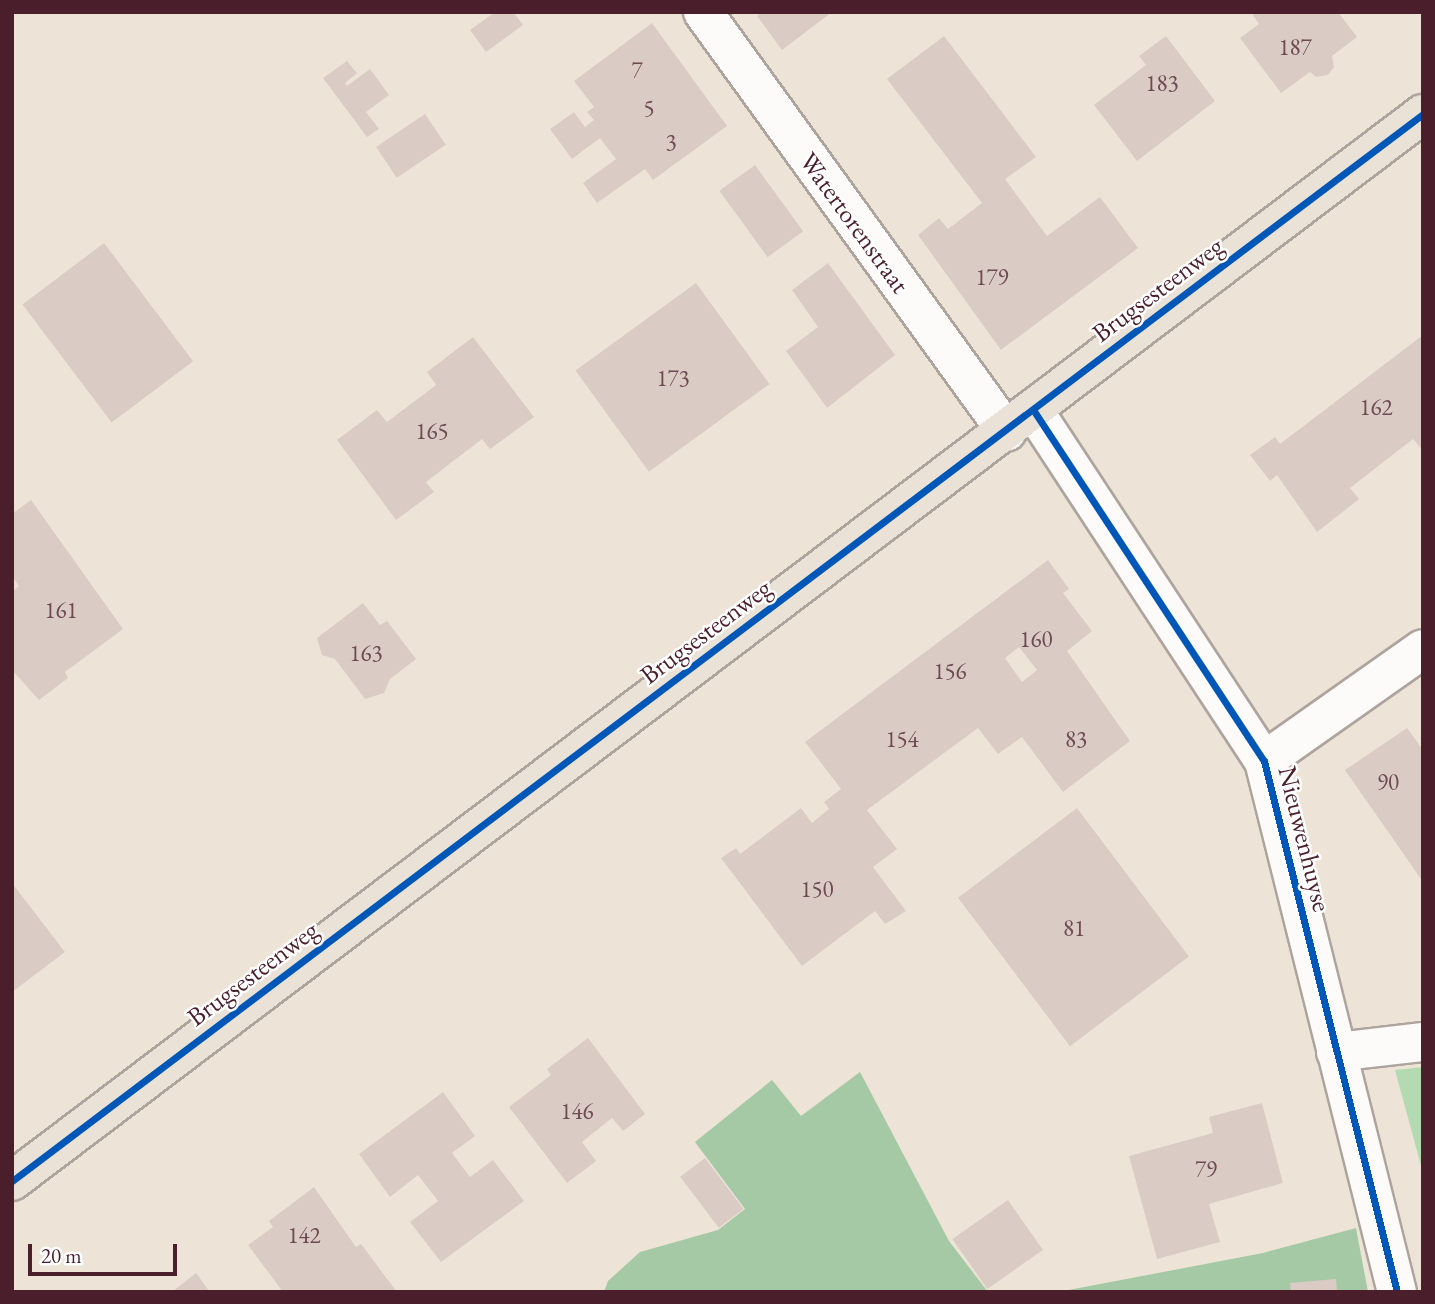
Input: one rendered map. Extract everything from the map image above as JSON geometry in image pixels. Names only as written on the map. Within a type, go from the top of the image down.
[{"type":"main road","name":"Brugsesteenweg","points":[[12,1181],[1021,422],[1423,114]]},
{"type":"street","name":"Watertorenstraat","points":[[703,12],[1021,422]]},
{"type":"street","name":"Nieuwenhuyse","points":[[1021,422],[1264,761],[1397,1292]]},
{"type":"street","points":[[1264,761],[1423,649]]},
{"type":"street","points":[[1336,1052],[1423,1042]]},
{"type":"green space","points":[[1423,1067],[1423,1173],[1395,1070]]},
{"type":"green space","points":[[860,1072],[949,1241],[988,1292],[604,1292],[608,1281],[640,1252],[718,1230],[745,1209],[695,1142],[772,1080],[801,1116]]},
{"type":"green space","points":[[1356,1228],[1368,1292],[1058,1292],[1263,1253]]},
{"type":"building","points":[[495,12],[513,12],[523,25],[486,52],[470,30]]},
{"type":"building","points":[[762,12],[832,12],[782,50],[757,16]]},
{"type":"building","points":[[1251,12],[1338,12],[1357,37],[1332,56],[1334,67],[1328,75],[1316,77],[1310,72],[1281,93],[1240,38],[1259,24]]},
{"type":"building","points":[[652,23],[727,126],[653,180],[645,169],[597,203],[583,183],[616,159],[600,138],[572,159],[550,129],[574,112],[585,127],[594,120],[587,112],[594,107],[574,81]]},
{"type":"building","points":[[944,36],[1036,157],[1005,179],[1047,236],[1100,197],[1138,248],[1001,350],[918,235],[939,218],[948,229],[982,203],[887,79]]},
{"type":"building","points":[[1166,36],[1215,101],[1137,161],[1094,105],[1146,65],[1139,56]]},
{"type":"building","points":[[347,61],[357,73],[345,83],[347,86],[370,69],[389,95],[366,112],[379,129],[367,137],[323,78]]},
{"type":"building","points":[[425,114],[446,145],[397,178],[376,147]]},
{"type":"building","points":[[755,165],[803,231],[768,257],[719,191]]},
{"type":"building","points":[[104,243],[193,361],[112,423],[23,304]]},
{"type":"building","points":[[828,263],[895,355],[827,408],[786,351],[818,327],[792,290]]},
{"type":"building","points":[[696,283],[769,384],[649,472],[575,371]]},
{"type":"building","points":[[1423,335],[1423,451],[1413,439],[1350,488],[1359,499],[1317,532],[1277,475],[1270,481],[1250,455],[1275,437],[1280,444]]},
{"type":"building","points":[[473,337],[534,417],[490,449],[482,439],[426,482],[434,492],[396,520],[337,440],[377,410],[387,422],[436,385],[427,372]]},
{"type":"building","points":[[31,500],[123,629],[65,672],[68,678],[39,700],[12,670],[12,592],[19,586],[12,576],[12,514]]},
{"type":"building","points":[[1048,560],[1069,589],[1063,593],[1092,631],[1067,651],[1130,741],[1063,792],[1022,737],[998,754],[978,728],[867,810],[897,849],[873,867],[906,911],[885,924],[875,911],[802,966],[721,858],[736,848],[740,854],[801,808],[812,823],[829,809],[824,802],[841,789],[805,742]],"holes":[[[1019,647],[1037,670],[1022,682],[1005,658]]]},
{"type":"building","points":[[363,603],[380,625],[387,621],[416,659],[390,679],[384,693],[365,699],[335,659],[322,655],[317,638]]},
{"type":"building","points":[[1407,728],[1423,750],[1423,882],[1345,770]]},
{"type":"building","points":[[1077,808],[1189,957],[1070,1046],[958,898]]},
{"type":"building","points":[[12,883],[65,952],[12,992]]},
{"type":"building","points":[[588,1038],[645,1114],[623,1131],[612,1118],[582,1142],[596,1161],[567,1183],[509,1107],[551,1075],[547,1069]]},
{"type":"building","points":[[443,1092],[475,1136],[452,1153],[470,1177],[493,1160],[524,1201],[441,1262],[410,1222],[438,1201],[418,1175],[390,1197],[359,1154]]},
{"type":"building","points":[[1262,1103],[1283,1183],[1209,1204],[1220,1242],[1157,1259],[1129,1156],[1213,1133],[1209,1117]]},
{"type":"building","points":[[705,1158],[744,1209],[719,1228],[680,1177]]},
{"type":"building","points":[[314,1187],[356,1247],[361,1244],[397,1292],[283,1292],[248,1245],[273,1227],[269,1221]]},
{"type":"building","points":[[1008,1200],[1043,1250],[987,1289],[952,1239]]},
{"type":"building","points":[[196,1273],[210,1292],[172,1292]]},
{"type":"building","points":[[1336,1279],[1337,1292],[1291,1292],[1290,1283]]},
{"type":"cycle path","points":[[12,1181],[1423,114]]},
{"type":"cycle path","points":[[1034,411],[1264,761],[1397,1292]]}]
